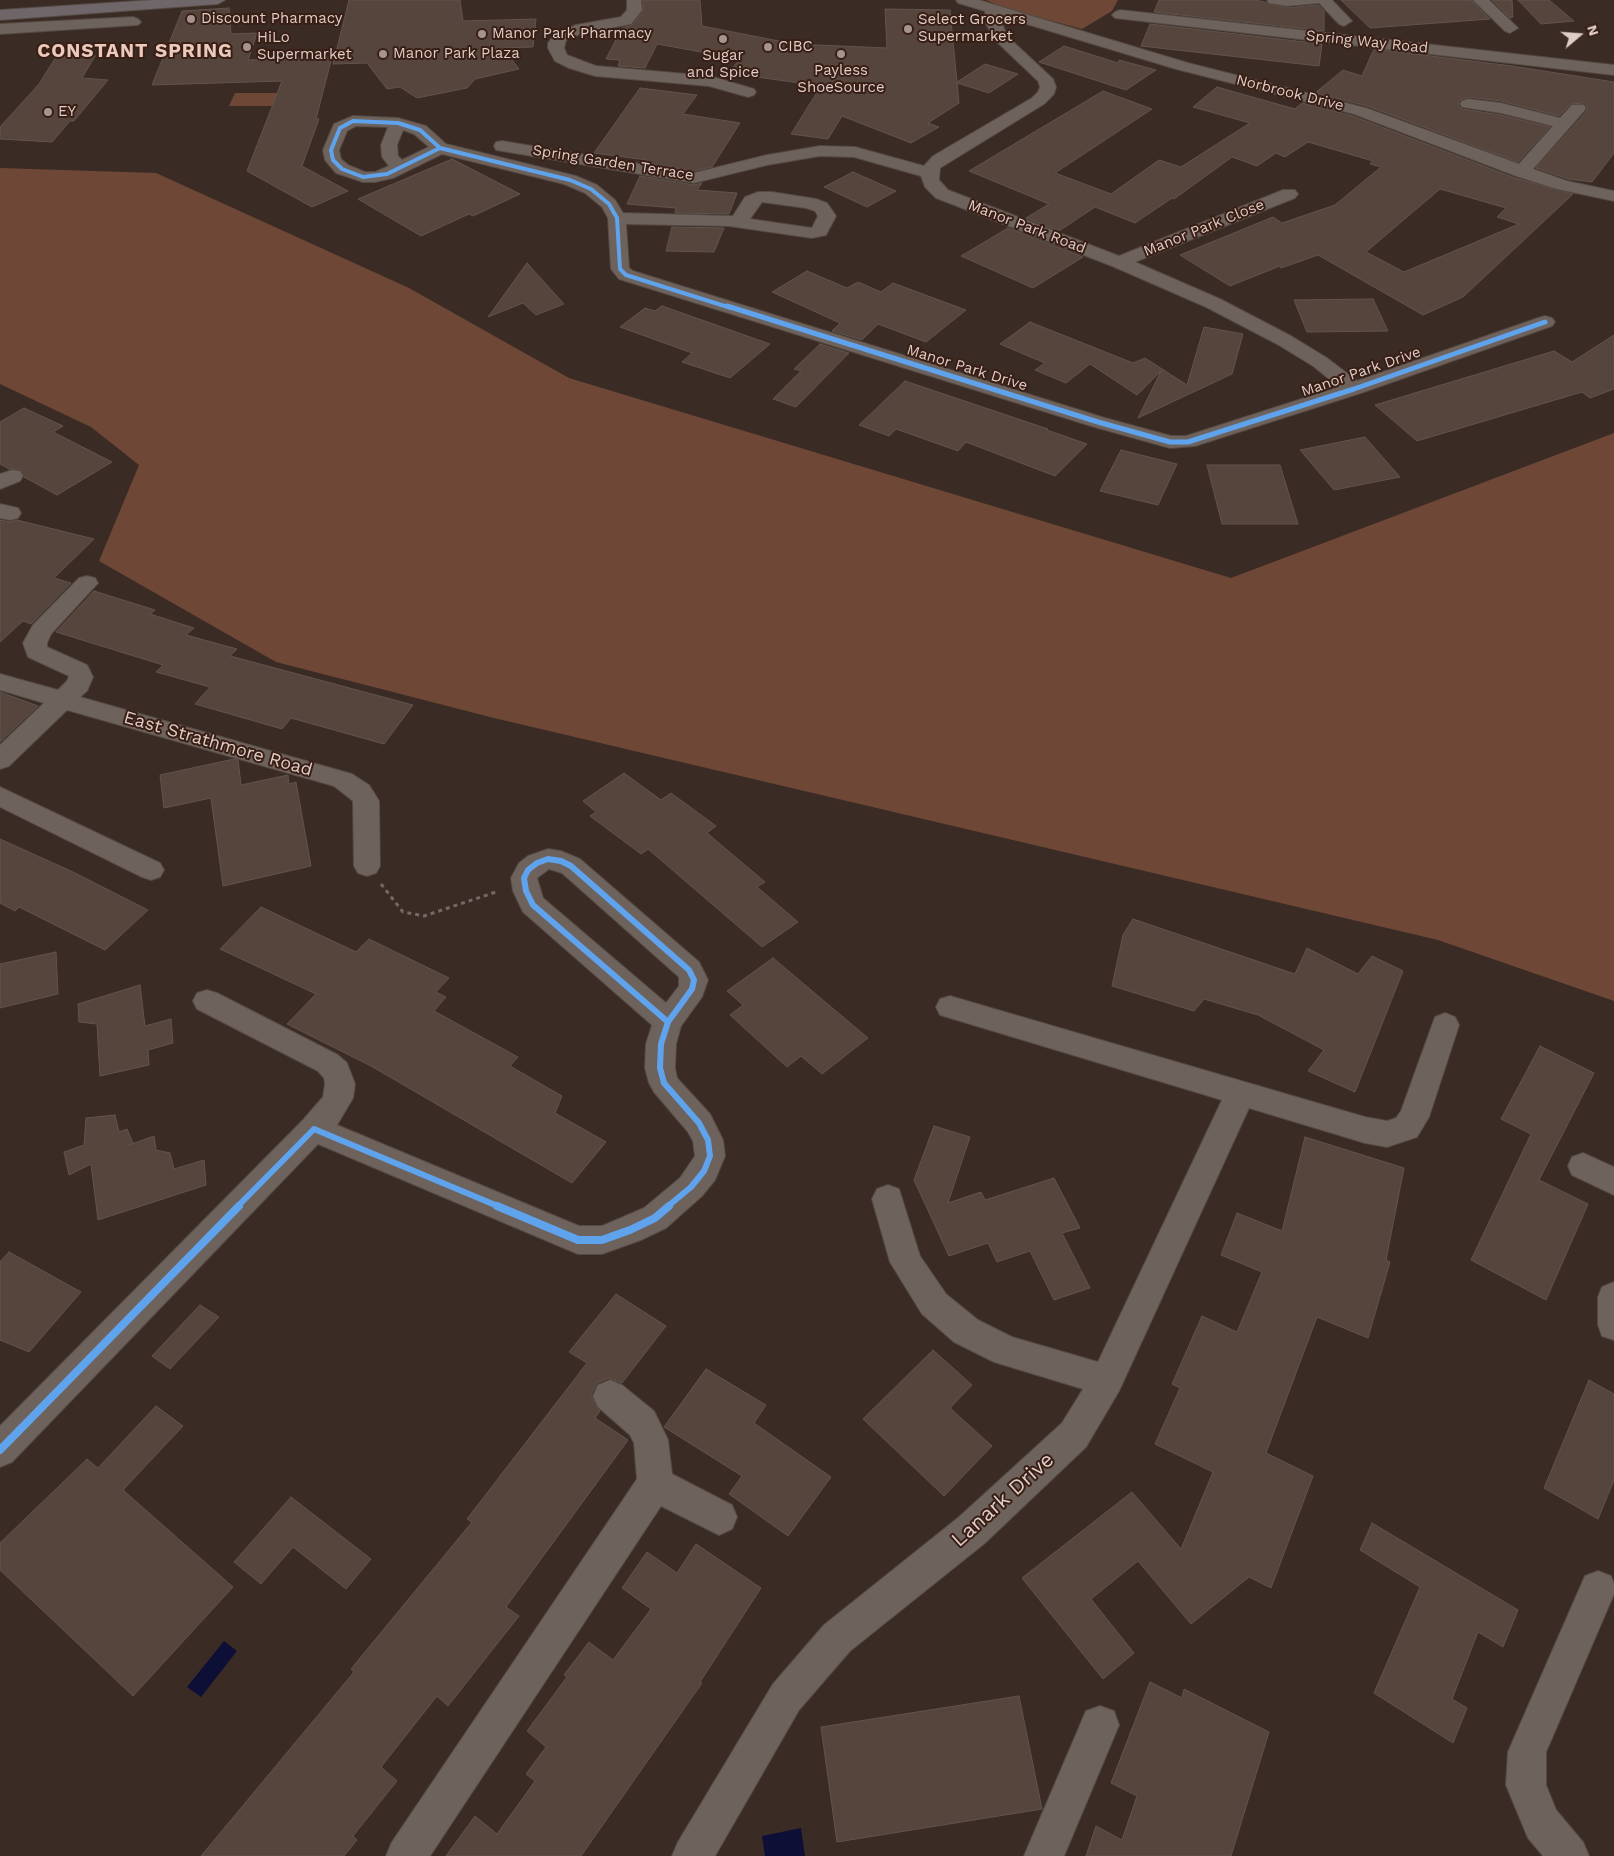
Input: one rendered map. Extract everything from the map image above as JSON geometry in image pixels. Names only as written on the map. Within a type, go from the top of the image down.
[{"type":"main road","points":[[0,4],[71,0]]},
{"type":"main road","points":[[0,15],[218,0]]},
{"type":"street","points":[[634,0],[635,10],[626,21],[576,30],[560,37],[556,43],[556,48],[561,58],[575,66],[595,71],[710,81],[748,92]]},
{"type":"street","name":"Norbrook Drive","points":[[963,0],[1182,66],[1360,111],[1522,172],[1563,185],[1614,196]]},
{"type":"street","points":[[1086,38],[1120,15],[1129,0]]},
{"type":"street","points":[[1274,0],[1287,2],[1314,0]]},
{"type":"street","points":[[1324,0],[1344,21]]},
{"type":"street","points":[[1480,0],[1510,28]]},
{"type":"street","points":[[0,42],[128,35],[137,5]]},
{"type":"street","points":[[930,173],[932,166],[939,160],[1038,101],[1046,94],[1048,87],[1045,79],[1002,38],[994,24],[992,9]]},
{"type":"street","name":"Spring Way Road","points":[[1120,15],[1614,70]]},
{"type":"street","points":[[0,29],[133,22]]},
{"type":"street","points":[[1468,104],[1501,108],[1565,124]]},
{"type":"street","points":[[1522,172],[1578,108]]},
{"type":"street","points":[[440,148],[387,174],[363,177],[342,168],[333,160],[331,150],[340,128],[353,121],[398,123],[420,130],[440,148],[570,180],[591,189],[608,204],[617,218],[739,222]]},
{"type":"street","points":[[398,123],[390,145],[390,157],[400,168]]},
{"type":"street","name":"Spring Garden Terrace","points":[[502,146],[694,178],[767,160],[820,151],[855,152],[930,173]]},
{"type":"street","name":"Manor Park Road","points":[[930,173],[930,180],[942,194],[1119,262],[1213,303],[1284,340],[1320,362],[1354,389]]},
{"type":"street","name":"Manor Park Close","points":[[1119,262],[1290,194]]},
{"type":"street","name":"Manor Park Drive","points":[[617,218],[620,269],[626,275],[1156,439],[1188,442],[1354,389],[1545,322]]},
{"type":"street","points":[[0,760],[78,684],[81,677],[79,670],[36,651],[35,643],[41,630],[87,583]]},
{"type":"street","name":"East Strathmore Road","points":[[0,682],[342,780],[360,791],[366,801],[367,866]]},
{"type":"street","points":[[0,796],[151,870]]},
{"type":"street","points":[[314,1130],[578,1240],[602,1240],[655,1218],[704,1172],[710,1156],[708,1140],[699,1124],[664,1083],[660,1068],[661,1044],[668,1022],[692,989],[694,980],[689,970],[572,866],[561,861],[548,859],[528,870],[524,883],[533,905],[668,1022]]},
{"type":"street","points":[[0,1450],[314,1130],[332,1111],[338,1098],[340,1084],[337,1072],[328,1063],[207,1001]]},
{"type":"street","points":[[950,1006],[1365,1130],[1387,1134],[1406,1128],[1414,1117],[1445,1025]]},
{"type":"street","name":"Lanark Drive","points":[[692,1856],[786,1697],[837,1638],[972,1530],[1074,1435],[1107,1380],[1241,1092]]},
{"type":"street","points":[[1583,1166],[1614,1182]]},
{"type":"street","points":[[888,1198],[906,1262],[934,1304],[966,1331],[1006,1351],[1107,1380]]},
{"type":"street","points":[[1614,1298],[1614,1325]]},
{"type":"street","points":[[406,1856],[655,1484],[655,1463],[651,1440],[642,1423],[610,1396]]},
{"type":"street","points":[[655,1484],[719,1517]]},
{"type":"street","points":[[1569,1856],[1542,1824],[1526,1785],[1527,1752],[1598,1589]]},
{"type":"street","points":[[1044,1856],[1100,1724]]},
{"type":"path","points":[[367,866],[403,912],[412,915],[424,916],[524,883]]},
{"type":"shaded area","points":[[986,0],[1118,0],[1112,11],[1082,29],[1007,9]]},
{"type":"shaded area","points":[[235,93],[294,93],[289,106],[229,106]]},
{"type":"shaded area","points":[[0,168],[156,173],[409,288],[569,378],[1231,578],[1614,433],[1614,1001],[1438,940],[494,718],[276,662],[99,561],[139,465],[91,427],[0,384]]},
{"type":"shaded area","points":[[224,1641],[237,1651],[201,1697],[187,1687]]},
{"type":"shaded area","points":[[801,1828],[805,1856],[765,1856],[762,1836]]},
{"type":"building","points":[[349,0],[460,0],[463,21],[536,19],[533,47],[503,48],[519,69],[475,79],[467,88],[417,98],[400,87],[387,89],[367,63],[333,64]]},
{"type":"building","points":[[643,0],[700,0],[702,26],[794,44],[887,48],[885,9],[950,10],[957,82],[985,64],[1018,74],[989,93],[957,83],[959,103],[928,123],[939,127],[911,143],[842,116],[828,139],[791,134],[821,86],[728,73],[740,59],[657,44],[645,68],[618,66],[620,60],[606,59],[622,28],[632,25],[643,11]]},
{"type":"building","points":[[1159,0],[1256,0],[1287,8],[1318,5],[1324,11],[1324,31],[1154,12]]},
{"type":"building","points":[[1341,0],[1471,0],[1490,19],[1370,28]]},
{"type":"building","points":[[1492,0],[1512,0],[1513,17],[1510,18]]},
{"type":"building","points":[[1518,0],[1549,0],[1574,21],[1541,24]]},
{"type":"building","points":[[229,8],[231,34],[257,33],[248,60],[332,57],[316,119],[319,119],[302,166],[348,191],[312,207],[247,171],[282,81],[152,85],[182,11]]},
{"type":"building","points":[[1150,24],[1322,44],[1319,66],[1141,46]]},
{"type":"building","points":[[1064,46],[1118,63],[1119,60],[1156,70],[1126,90],[1039,62]]},
{"type":"building","points":[[1374,49],[1512,66],[1614,82],[1614,153],[1592,182],[1568,179],[1536,168],[1586,112],[1588,107],[1584,103],[1571,104],[1559,116],[1501,101],[1468,97],[1460,100],[1458,105],[1462,109],[1501,115],[1550,127],[1518,162],[1367,106],[1315,93],[1343,70],[1362,76]]},
{"type":"building","name":"EY","points":[[95,56],[82,78],[108,80],[74,121],[70,121],[52,142],[0,139],[0,127],[39,84],[56,57]]},
{"type":"building","points":[[1217,87],[1295,109],[1302,103],[1353,116],[1515,178],[1573,194],[1463,297],[1423,315],[1318,255],[1281,268],[1280,266],[1230,286],[1180,255],[1273,217],[1282,223],[1335,205],[1381,167],[1370,164],[1373,161],[1308,142],[1285,157],[1276,153],[1257,166],[1232,157],[1174,199],[1172,198],[1135,223],[1095,207],[1059,231],[1026,218],[1049,204],[969,171],[1103,91],[1152,109],[1055,173],[1111,194],[1159,160],[1181,167],[1250,123],[1193,107]],"holes":[[[1440,189],[1506,208],[1497,217],[1519,224],[1404,272],[1366,252]]]},
{"type":"building","points":[[640,88],[697,95],[683,114],[740,123],[712,167],[694,171],[646,163],[647,160],[594,153]]},
{"type":"building","points":[[452,159],[520,194],[473,216],[469,214],[421,236],[358,199]]},
{"type":"building","points":[[853,172],[896,191],[867,207],[824,187]]},
{"type":"building","points":[[640,176],[694,185],[702,183],[697,190],[737,193],[729,214],[675,213],[676,208],[627,204]]},
{"type":"building","points":[[672,227],[724,228],[714,252],[666,251]]},
{"type":"building","points":[[1008,228],[1083,257],[1033,288],[961,256]]},
{"type":"building","points":[[527,263],[564,304],[536,315],[523,303],[488,317]]},
{"type":"building","points":[[807,271],[847,288],[858,282],[881,292],[893,283],[966,310],[926,342],[878,324],[862,340],[832,331],[840,323],[772,292]]},
{"type":"building","points":[[1373,299],[1388,331],[1307,332],[1294,300]]},
{"type":"building","points":[[662,306],[770,344],[730,378],[682,362],[692,353],[620,327],[645,308],[655,311]]},
{"type":"building","points":[[1030,322],[1133,363],[1145,358],[1187,385],[1204,327],[1243,334],[1232,374],[1138,418],[1161,371],[1137,395],[1090,364],[1066,383],[1035,370],[1045,363],[1000,344]]},
{"type":"building","points":[[1614,335],[1614,389],[1590,398],[1582,392],[1417,441],[1375,405],[1554,351],[1572,362]]},
{"type":"building","points":[[820,344],[849,353],[796,407],[773,399],[801,371],[794,369]]},
{"type":"building","points":[[905,381],[1087,444],[1055,476],[966,442],[958,451],[896,429],[889,436],[859,425]]},
{"type":"building","points":[[24,408],[63,426],[53,432],[112,462],[57,495],[24,477],[20,469],[9,469],[0,464],[0,422]]},
{"type":"building","points":[[1365,437],[1400,477],[1334,490],[1300,450]]},
{"type":"building","points":[[1121,450],[1177,464],[1158,505],[1100,491]]},
{"type":"building","points":[[1207,465],[1280,465],[1298,524],[1222,524]]},
{"type":"building","points":[[0,520],[10,522],[17,520],[94,539],[54,578],[71,583],[31,624],[23,621],[0,642]]},
{"type":"building","points":[[94,591],[155,610],[150,614],[194,628],[186,635],[237,649],[230,656],[413,705],[384,744],[291,718],[282,729],[195,704],[210,687],[156,672],[163,665],[56,632]]},
{"type":"building","points":[[0,692],[38,706],[0,742]]},
{"type":"building","points":[[234,759],[238,760],[241,785],[288,775],[289,784],[296,782],[311,866],[223,886],[211,798],[164,808],[160,775]]},
{"type":"building","points":[[624,773],[661,800],[671,793],[716,826],[707,833],[765,882],[757,887],[798,922],[762,947],[648,849],[641,854],[590,816],[596,812],[583,801]]},
{"type":"building","points":[[0,839],[73,872],[148,910],[105,950],[19,907],[15,911],[0,903]]},
{"type":"building","points":[[261,907],[356,952],[369,939],[449,978],[436,992],[446,997],[434,1011],[518,1057],[510,1066],[562,1096],[555,1113],[606,1142],[572,1183],[371,1066],[287,1024],[316,994],[220,949]]},
{"type":"building","points":[[1133,919],[1295,974],[1307,948],[1358,974],[1372,956],[1403,971],[1355,1092],[1308,1071],[1324,1050],[1258,1015],[1204,999],[1194,1011],[1112,986],[1123,935]]},
{"type":"building","points":[[56,952],[58,994],[0,1008],[0,964]]},
{"type":"building","points":[[773,958],[868,1038],[822,1074],[801,1056],[787,1067],[730,1015],[743,1005],[727,991]]},
{"type":"building","points":[[140,985],[145,1026],[171,1019],[173,1043],[148,1050],[149,1065],[100,1076],[97,1024],[79,1022],[78,1004]]},
{"type":"building","points":[[1540,1046],[1594,1073],[1539,1180],[1588,1204],[1546,1300],[1471,1260],[1531,1134],[1501,1119]]},
{"type":"building","points":[[115,1115],[119,1132],[127,1129],[133,1143],[129,1145],[154,1136],[156,1150],[170,1153],[174,1169],[204,1160],[206,1185],[98,1220],[91,1164],[69,1175],[64,1152],[84,1145],[86,1118]]},
{"type":"building","points":[[934,1126],[970,1137],[948,1203],[981,1192],[985,1200],[1054,1178],[1080,1228],[1062,1233],[1090,1288],[1054,1300],[1030,1251],[997,1262],[988,1243],[949,1256],[914,1180]]},
{"type":"building","points":[[1305,1137],[1404,1168],[1386,1260],[1390,1262],[1368,1338],[1317,1317],[1266,1453],[1313,1476],[1271,1588],[1249,1577],[1191,1624],[1138,1561],[1091,1599],[1134,1653],[1103,1679],[1022,1578],[1132,1492],[1181,1549],[1213,1472],[1155,1444],[1180,1388],[1172,1384],[1202,1316],[1237,1332],[1262,1272],[1221,1255],[1237,1213],[1282,1231]]},
{"type":"building","points":[[9,1252],[81,1292],[29,1352],[0,1340],[0,1262]]},
{"type":"building","points":[[616,1294],[666,1326],[622,1383],[609,1378],[597,1383],[591,1395],[600,1411],[595,1418],[628,1440],[506,1607],[519,1616],[448,1706],[437,1696],[381,1767],[397,1781],[353,1836],[357,1840],[344,1856],[201,1856],[354,1672],[351,1669],[472,1522],[467,1519],[587,1363],[569,1352]]},
{"type":"building","points":[[200,1305],[219,1317],[170,1369],[152,1356]]},
{"type":"building","points":[[933,1350],[972,1385],[950,1408],[992,1446],[944,1496],[863,1419]]},
{"type":"building","points":[[706,1369],[766,1405],[754,1423],[831,1477],[788,1536],[729,1494],[742,1476],[664,1427]]},
{"type":"building","points":[[1589,1380],[1614,1394],[1614,1480],[1598,1519],[1544,1488]]},
{"type":"building","points":[[156,1406],[183,1426],[123,1490],[233,1587],[133,1696],[0,1570],[0,1543],[87,1459],[98,1468]]},
{"type":"building","points":[[291,1497],[371,1559],[346,1589],[293,1547],[261,1584],[234,1562]]},
{"type":"building","points":[[1372,1523],[1518,1610],[1503,1647],[1478,1632],[1452,1699],[1467,1708],[1453,1743],[1374,1693],[1420,1587],[1360,1550]]},
{"type":"building","points":[[696,1544],[761,1588],[700,1682],[702,1683],[581,1856],[446,1856],[475,1816],[497,1834],[535,1781],[526,1774],[546,1747],[527,1731],[567,1677],[564,1675],[589,1642],[613,1660],[651,1609],[622,1588],[647,1552],[677,1573]]},
{"type":"building","points":[[1150,1682],[1182,1698],[1184,1689],[1269,1732],[1231,1856],[1086,1856],[1096,1826],[1122,1840],[1137,1796],[1111,1783]]},
{"type":"building","points":[[1019,1696],[1042,1809],[837,1842],[821,1727]]},
{"type":"cycle path","points":[[440,148],[387,174],[375,177],[363,177],[342,169],[333,160],[331,150],[340,128],[353,121],[398,123],[420,130],[440,148],[570,180],[591,189],[609,204],[617,218],[620,269],[626,275],[1098,422],[1170,442],[1188,442],[1354,389],[1545,322]]},
{"type":"cycle path","points":[[0,1450],[314,1129],[578,1240],[602,1240],[630,1230],[655,1218],[691,1187],[704,1171],[710,1156],[708,1140],[699,1123],[664,1083],[660,1068],[661,1044],[668,1022],[692,989],[694,980],[689,970],[571,866],[561,861],[548,859],[537,863],[528,870],[524,878],[526,891],[533,905],[668,1022]]},
{"type":"place","name":"Discount Pharmacy","points":[[191,19]]},
{"type":"place","name":"Select Grocers Supermarket","points":[[908,29]]},
{"type":"place","name":"Manor Park Pharmacy","points":[[482,34]]},
{"type":"place","name":"Sugar and Spice","points":[[723,39]]},
{"type":"place","name":"HiLo Supermarket","points":[[247,47]]},
{"type":"place","name":"CIBC","points":[[768,47]]},
{"type":"place","name":"Manor Park Plaza","points":[[383,54]]},
{"type":"place","name":"Payless ShoeSource","points":[[841,54]]},
{"type":"place","name":"EY","points":[[48,112]]},
{"type":"district","name":"CONSTANT SPRING","points":[[135,51]]}]
